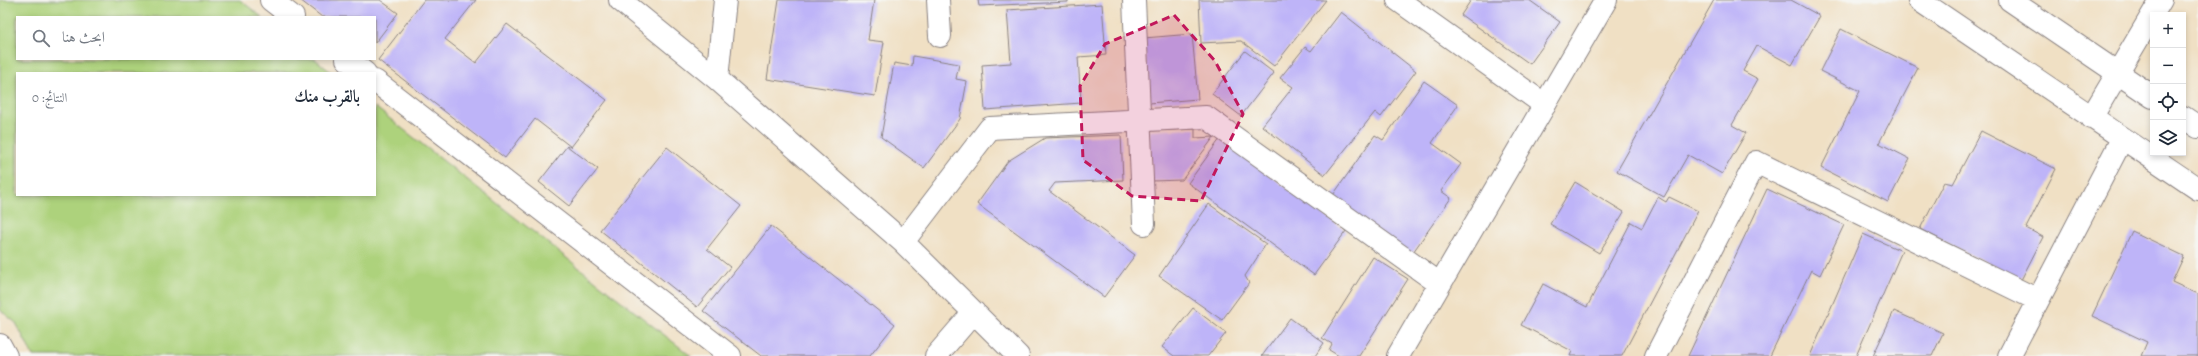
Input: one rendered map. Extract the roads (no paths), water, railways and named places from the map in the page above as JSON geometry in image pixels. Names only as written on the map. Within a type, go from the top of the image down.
[{"type":"street","points":[[271,0],[291,16]]},
{"type":"street","points":[[620,0],[717,79],[903,242],[1018,356]]},
{"type":"street","points":[[717,79],[725,0]]},
{"type":"street","points":[[938,0],[940,36]]},
{"type":"street","points":[[1134,0],[1144,224]]},
{"type":"street","points":[[1398,0],[1545,105]]},
{"type":"street","points":[[1398,356],[1606,0]]},
{"type":"street","points":[[1919,0],[2091,118],[2198,189]]},
{"type":"street","points":[[2010,0],[2150,95]]},
{"type":"street","points":[[2091,118],[2161,0]]},
{"type":"street","points":[[348,60],[364,72]]},
{"type":"street","points":[[376,82],[730,356]]},
{"type":"street","points":[[903,242],[990,128],[1139,119],[1206,117],[1440,284]]},
{"type":"street","points":[[2186,119],[2198,127]]},
{"type":"street","points":[[2008,356],[2122,139]]},
{"type":"street","points":[[1656,356],[1756,162],[2038,300]]},
{"type":"street","points":[[936,356],[974,312]]},
{"type":"street","points":[[0,345],[6,356]]}]
